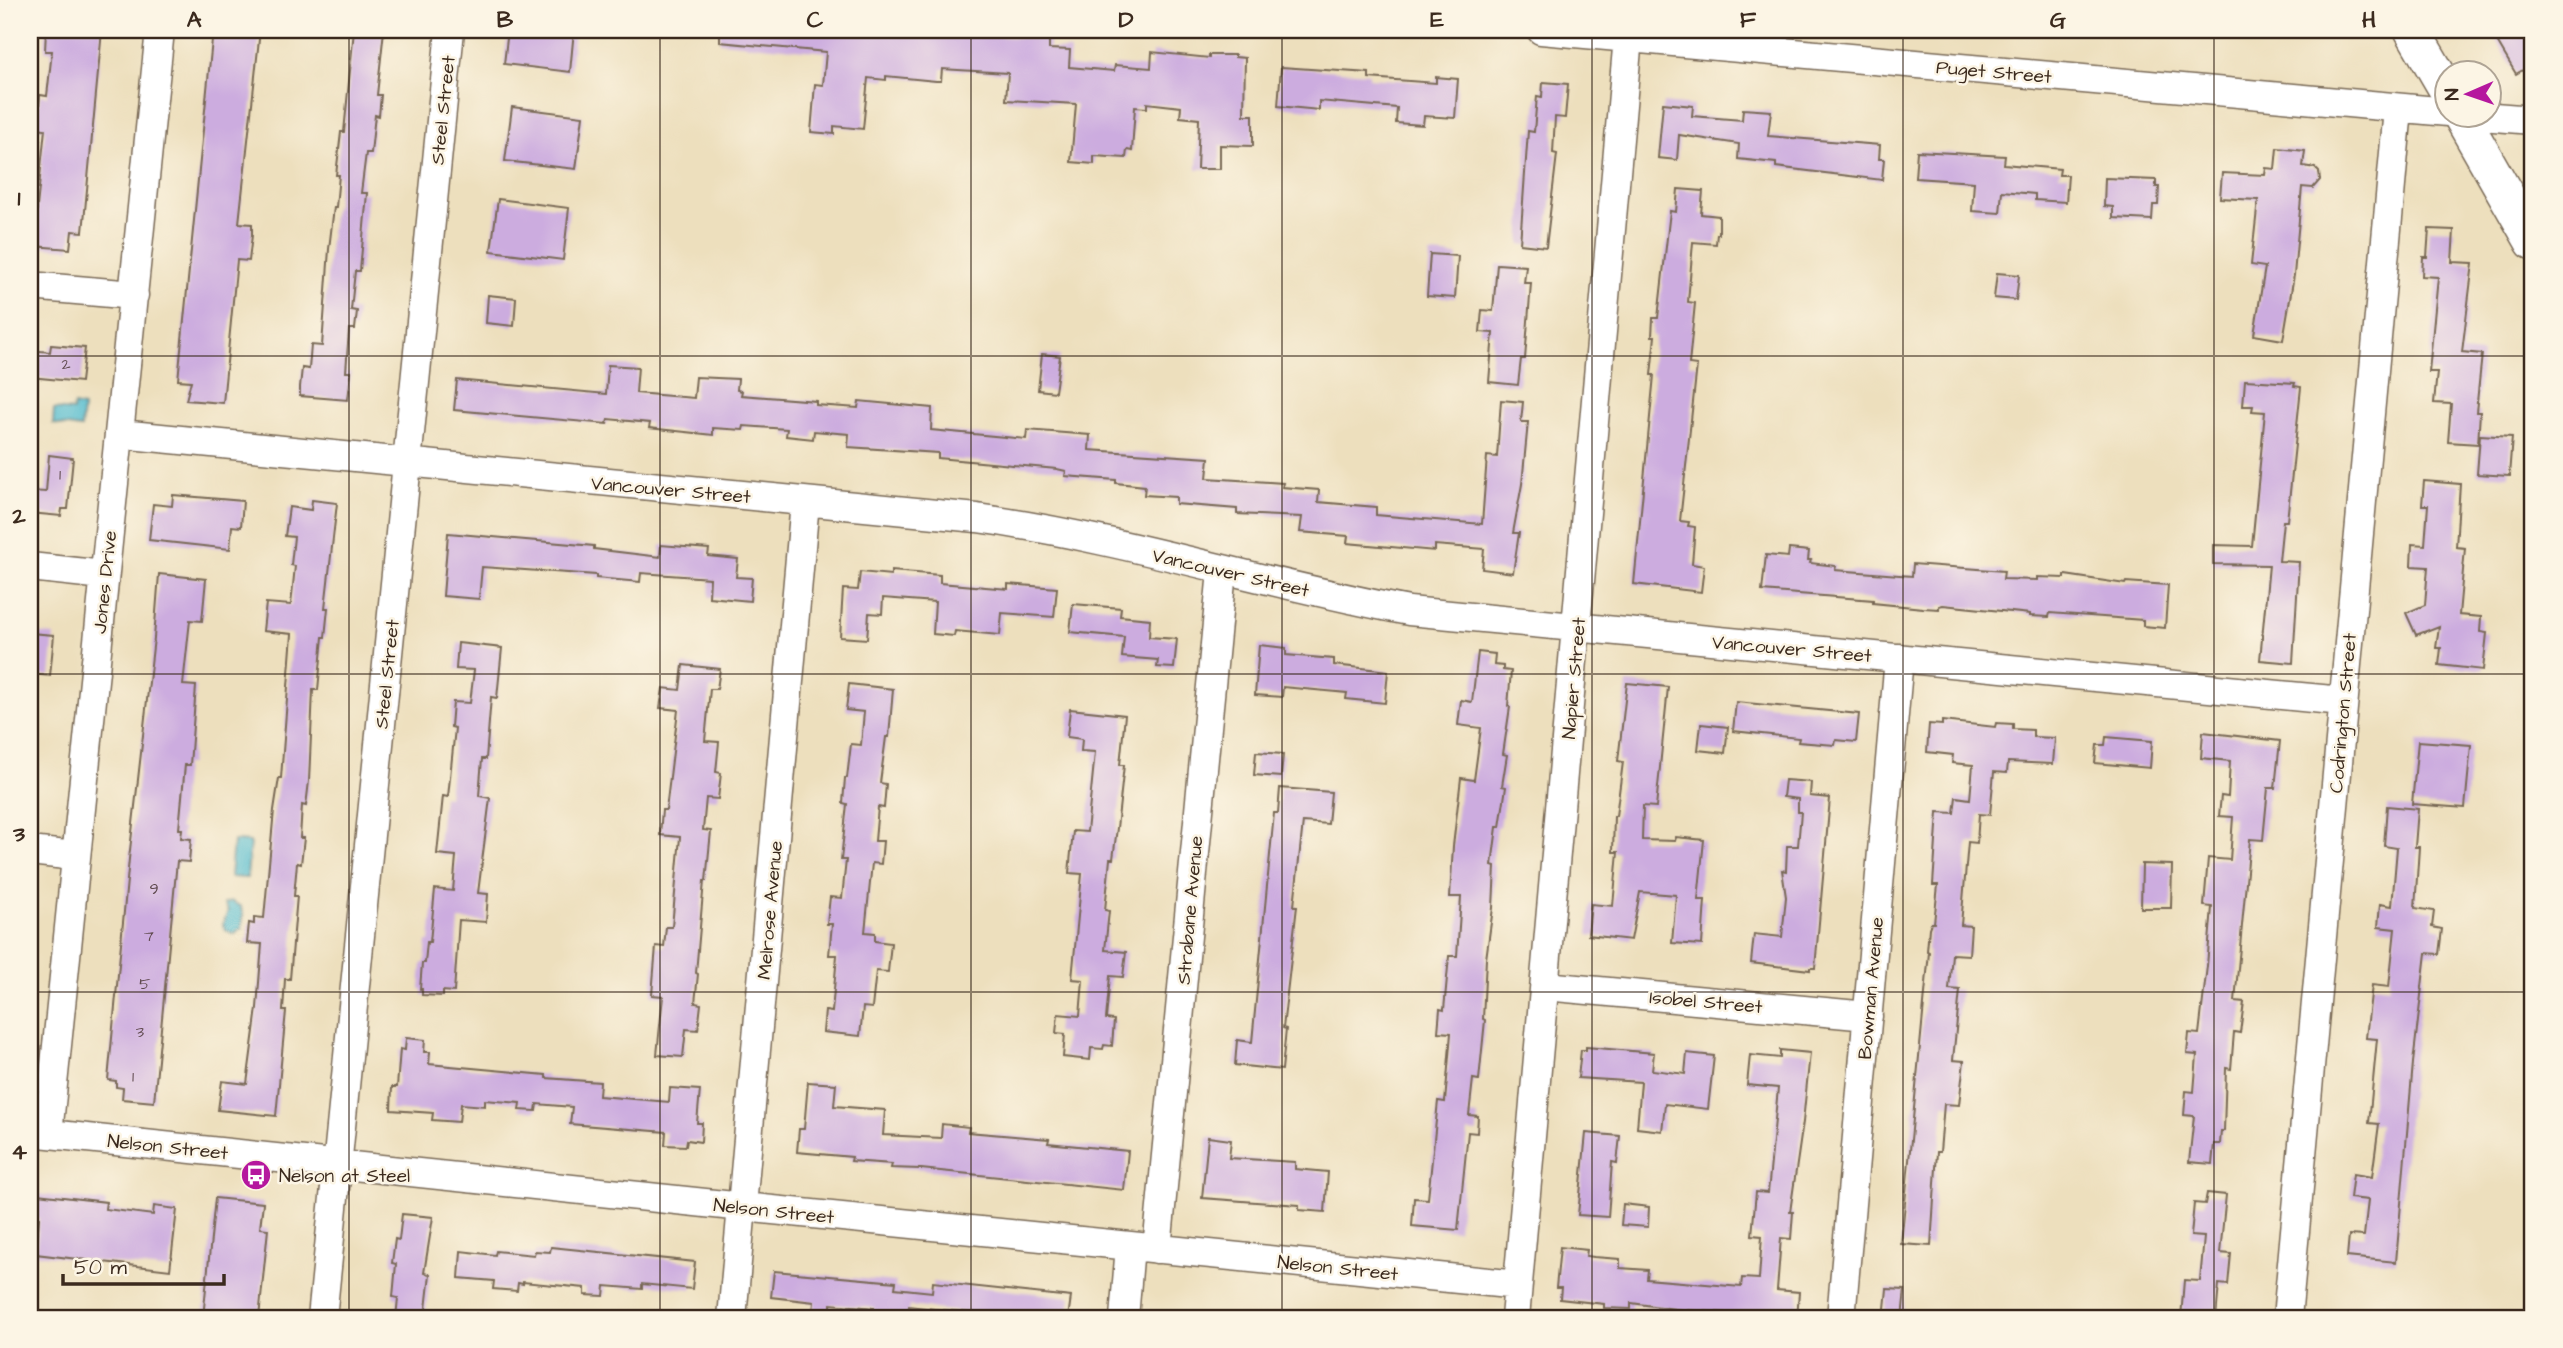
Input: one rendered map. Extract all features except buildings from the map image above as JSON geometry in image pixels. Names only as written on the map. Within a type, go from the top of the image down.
[{"type":"main road","points":[[2412,30],[2434,68]]},
{"type":"main road","points":[[2469,130],[2533,242]]},
{"type":"street","name":"Jones Drive","points":[[39,1133],[75,856],[160,30]]},
{"type":"street","name":"Steel Street","points":[[323,1318],[450,30]]},
{"type":"street","name":"Puget Street","points":[[1541,30],[2434,112]]},
{"type":"street","name":"Napier Street","points":[[1515,1318],[1628,37]]},
{"type":"street","name":"Codrington Street","points":[[2287,1318],[2398,109]]},
{"type":"street","points":[[2504,118],[2533,120]]},
{"type":"street","points":[[30,286],[134,295]]},
{"type":"street","name":"Vancouver Street","points":[[120,434],[1039,526],[1338,598],[1409,611],[2343,701]]},
{"type":"street","name":"Melrose Avenue","points":[[732,1318],[806,502]]},
{"type":"street","points":[[30,567],[104,575]]},
{"type":"street","name":"Strabane Avenue","points":[[1124,1318],[1143,1247],[1222,570]]},
{"type":"street","name":"Bowman Avenue","points":[[1841,1318],[1899,658]]},
{"type":"street","points":[[30,851],[75,856]]},
{"type":"street","name":"Isobel Street","points":[[1545,986],[1868,1016]]},
{"type":"street","name":"Nelson Street","points":[[39,1133],[1518,1285]]},
{"type":"water","points":[[74,405],[83,407],[81,428],[53,424],[54,409],[73,411]]},
{"type":"water","points":[[233,841],[250,842],[247,878],[230,877]]},
{"type":"water","points":[[231,901],[241,907],[243,915],[242,928],[233,934],[225,929],[223,924],[228,911],[224,904]]},
{"type":"place","name":"Nelson at Steel","points":[[256,1175]]}]
